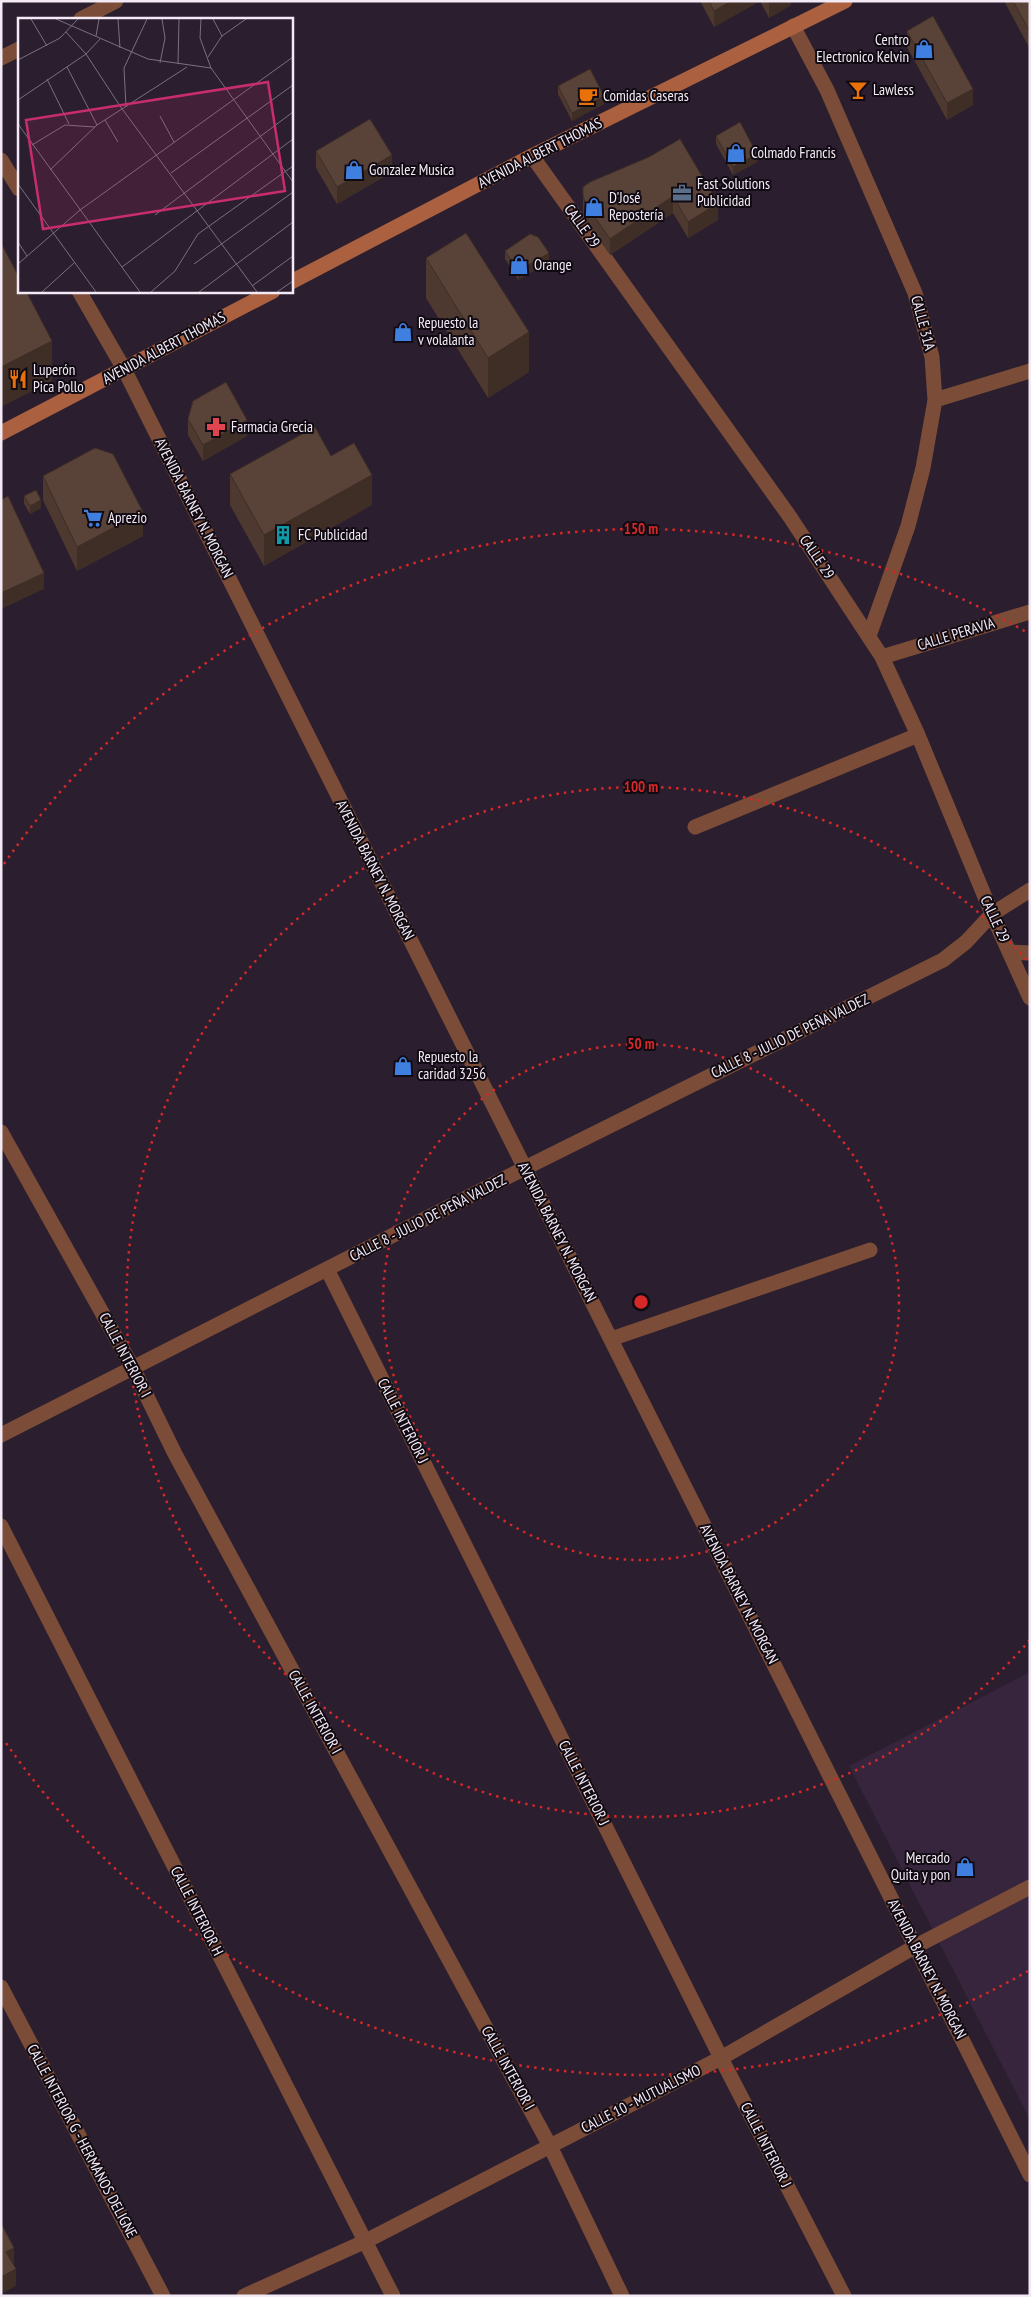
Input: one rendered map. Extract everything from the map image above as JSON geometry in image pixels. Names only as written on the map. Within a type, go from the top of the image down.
[{"type":"main road","name":"AVENIDA ALBERT THOMAS","points":[[292,281],[532,156],[845,1]]},
{"type":"main road","name":"AVENIDA ALBERT THOMAS","points":[[1,433],[271,292]]},
{"type":"street","points":[[83,18],[116,1]]},
{"type":"street","name":"CALLE 31A","points":[[793,26],[826,90],[915,293],[932,357],[935,400],[923,468],[908,526],[869,636]]},
{"type":"street","points":[[1,58],[18,50]]},
{"type":"street","name":"CALLE 29","points":[[532,156],[790,517],[882,657],[918,735],[992,914],[1030,998]]},
{"type":"street","points":[[1,160],[18,188]]},
{"type":"street","name":"AVENIDA BARNEY N. MORGAN","points":[[79,292],[124,369],[1030,2175]]},
{"type":"street","points":[[935,400],[1030,371]]},
{"type":"street","name":"CALLE PERAVIA","points":[[882,657],[1030,612]]},
{"type":"street","points":[[695,827],[918,735]]},
{"type":"street","name":"CALLE 8 - JULIO DE PEÑA VALDEZ","points":[[1,1435],[525,1168],[943,960],[966,942],[992,914],[1030,890]]},
{"type":"street","points":[[1010,952],[1030,953]]},
{"type":"street","name":"CALLE INTERIOR I","points":[[1,1132],[133,1368],[174,1454],[550,2146],[622,2296]]},
{"type":"street","points":[[611,1339],[870,1250]]},
{"type":"street","name":"CALLE INTERIOR J","points":[[327,1269],[721,2058],[844,2296]]},
{"type":"street","name":"CALLE INTERIOR H","points":[[1,1526],[394,2296]]},
{"type":"street","name":"CALLE 10 - MUTUALISMO","points":[[244,2296],[366,2241],[721,2058],[916,1946],[1030,1887]]},
{"type":"street","name":"CALLE INTERIOR G - HERMANOS DELIGNE","points":[[1,1987],[163,2296]]},
{"type":"shaded area","name":"Mercado Quita y pon","points":[[1030,1672],[1030,2120],[849,1766]]},
{"type":"building","points":[[709,1],[731,1],[714,11]]},
{"type":"building","points":[[1013,1],[1030,1],[1030,32]]},
{"type":"building","points":[[933,16],[973,89],[947,103],[907,31]]},
{"type":"building","points":[[590,69],[604,96],[572,113],[558,86]]},
{"type":"building","points":[[370,119],[392,155],[337,187],[316,151]]},
{"type":"building","name":"Colmado Francis","points":[[740,122],[757,154],[733,167],[716,136]]},
{"type":"building","points":[[680,139],[718,203],[688,222],[673,196],[610,239],[585,203],[583,187],[590,182],[649,157]]},
{"type":"building","points":[[466,233],[529,332],[488,358],[426,258]]},
{"type":"building","points":[[530,234],[538,237],[549,253],[518,271],[505,251]]},
{"type":"building","points":[[1,243],[18,275],[18,292],[27,292],[52,341],[1,367]]},
{"type":"building","points":[[226,382],[247,420],[203,445],[188,419],[193,401]]},
{"type":"building","points":[[315,427],[331,456],[354,443],[372,475],[264,535],[230,474]]},
{"type":"building","name":"Aprezio","points":[[95,448],[113,454],[143,512],[77,547],[43,476]]},
{"type":"building","points":[[36,490],[41,500],[30,506],[24,496]]},
{"type":"building","points":[[8,496],[44,573],[1,593],[1,500]]},
{"type":"building","points":[[1,2223],[14,2248],[6,2252],[16,2269],[1,2277]]},
{"type":"place","name":"Centro Electronico Kelvin","points":[[924,49]]},
{"type":"place","name":"Lawless","points":[[858,90]]},
{"type":"place","name":"Comidas Caseras","points":[[588,96]]},
{"type":"place","name":"Colmado Francis","points":[[736,153]]},
{"type":"place","name":"Gonzalez Musica","points":[[354,170]]},
{"type":"place","name":"Fast Solutions Publicidad","points":[[682,193]]},
{"type":"place","name":"D'José Repostería","points":[[594,207]]},
{"type":"place","name":"Orange","points":[[519,265]]},
{"type":"place","name":"Repuesto la v volalanta","points":[[403,332]]},
{"type":"place","name":"Luperón Pica Pollo","points":[[18,379]]},
{"type":"place","name":"Farmacia Grecia","points":[[216,427]]},
{"type":"place","name":"Aprezio","points":[[93,518]]},
{"type":"place","name":"FC Publicidad","points":[[283,535]]},
{"type":"place","name":"Repuesto la caridad 3256","points":[[403,1066]]},
{"type":"place","name":"Mercado Quita y pon","points":[[965,1867]]}]
